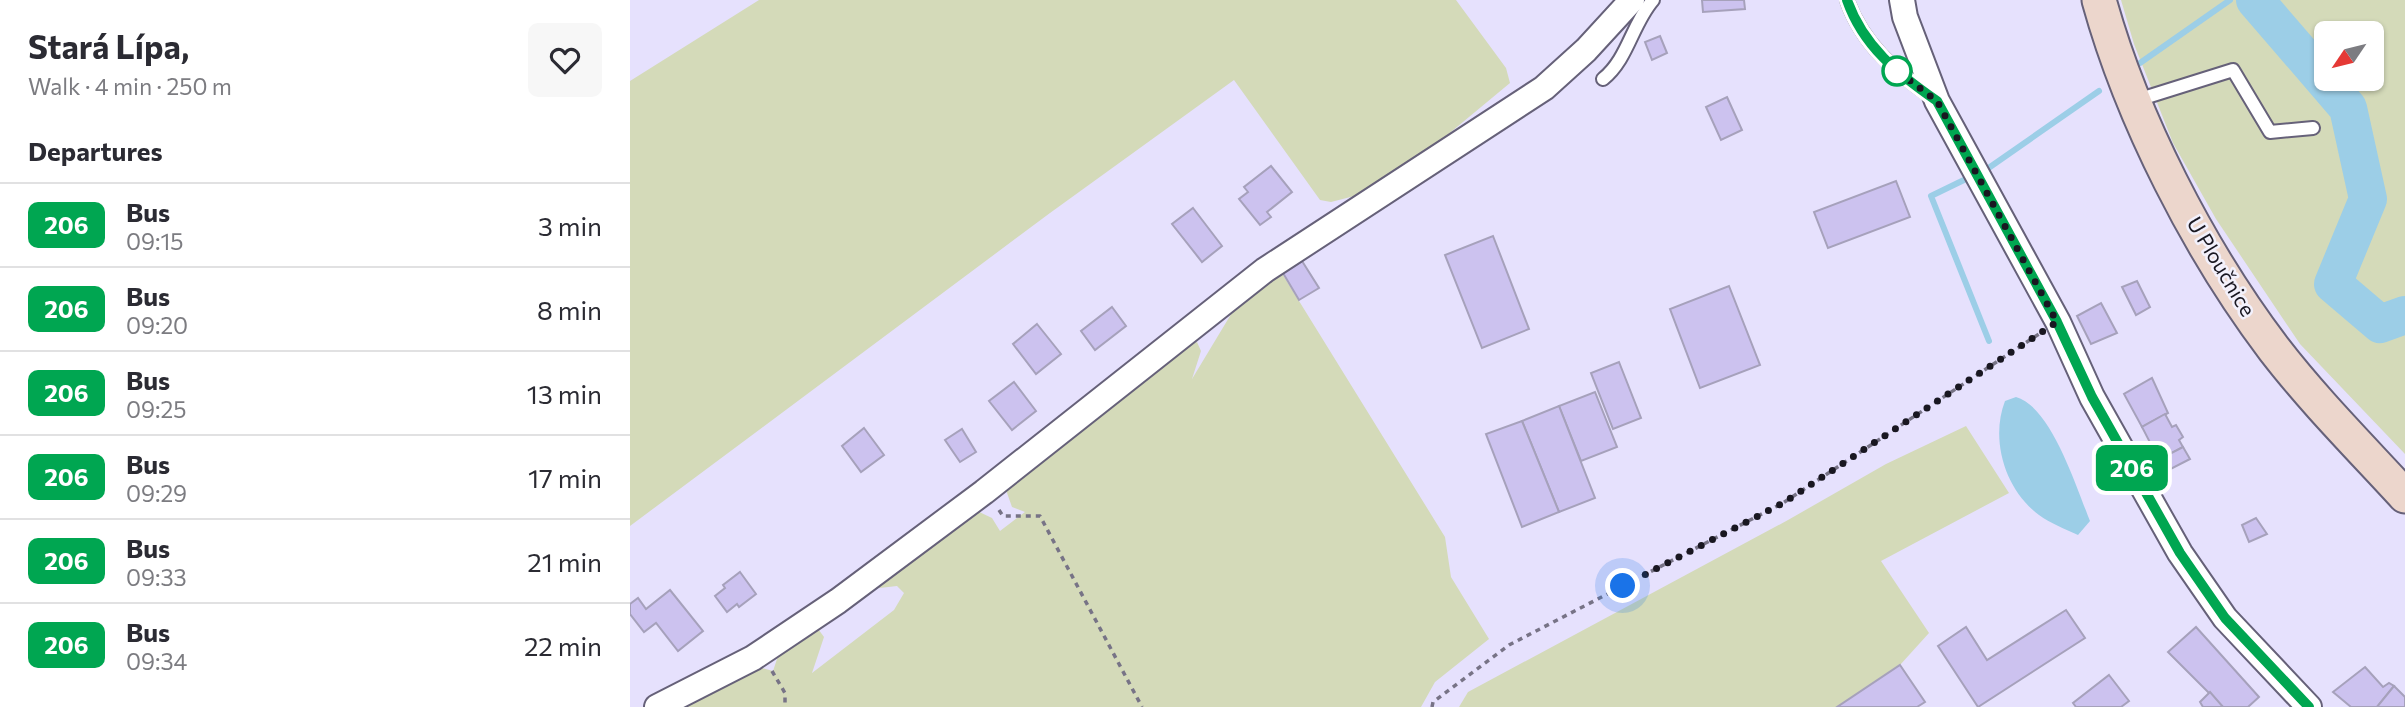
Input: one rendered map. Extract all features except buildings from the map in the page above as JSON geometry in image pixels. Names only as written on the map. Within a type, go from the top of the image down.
[{"type":"main road","name":"U Ploučnice","points":[[2099,0],[2108,33],[2134,101],[2186,208],[2244,306],[2275,350],[2405,496]]},
{"type":"street","points":[[657,707],[753,657],[838,601],[985,492],[1265,270],[1544,88],[1586,50],[1632,0]]},
{"type":"street","points":[[1902,0],[1905,17],[1937,101],[2057,322],[2092,397],[2180,553],[2225,618],[2309,707]]},
{"type":"lane","points":[[1603,79],[1616,68],[1641,14],[1653,0]]},
{"type":"lane","points":[[1847,0],[1867,41],[1904,79],[1937,101]]},
{"type":"lane","points":[[2134,101],[2232,69],[2270,132],[2313,128]]},
{"type":"path","points":[[1432,707],[1433,702],[1509,645],[1783,503],[2057,322]]},
{"type":"path","points":[[985,492],[1003,516],[1040,516],[1142,707]]},
{"type":"path","points":[[753,657],[773,671],[785,693],[785,707]]},
{"type":"green space","points":[[759,0],[1456,0],[1506,68],[1510,83],[1434,146],[1370,192],[1331,202],[1320,200],[1234,80],[1050,213],[630,526],[630,81]]},
{"type":"green space","points":[[2121,0],[2405,0],[2405,454],[2300,344],[2216,219],[2173,143],[2134,44]]},
{"type":"green space","points":[[1278,267],[1445,537],[1451,577],[1489,639],[1435,682],[1421,707],[668,707],[754,666],[773,671],[783,641],[813,622],[824,637],[812,673],[894,610],[904,593],[897,586],[871,589],[975,510],[992,518],[1000,531],[1025,512],[1012,507],[1006,490],[1179,348],[1197,342],[1201,351],[1192,379],[1236,306]]},
{"type":"green space","points":[[1966,426],[2009,493],[1881,561],[1929,633],[1900,665],[1837,707],[1459,707],[1468,692],[1788,520],[1886,464]]},
{"type":"water","points":[[2016,397],[2029,404],[2041,416],[2070,470],[2090,521],[2078,535],[2039,515],[2027,505],[2009,478],[2000,448],[1999,432],[2005,401]]},
{"type":"waterway","points":[[2140,63],[2230,0]]},
{"type":"waterway","points":[[2255,0],[2348,108],[2368,199],[2333,284],[2380,324],[2405,315]]},
{"type":"waterway","points":[[1990,167],[2099,91]]},
{"type":"waterway","points":[[1966,179],[1931,196],[1989,341]]},
{"type":"bus line","name":"206","points":[[1847,0],[1867,41],[1904,79],[1937,101],[2057,322],[2092,397],[2180,553],[2225,618],[2309,707]]},
{"type":"route","points":[[1623,586],[1783,503],[2057,322],[1937,101],[1904,79],[1897,71]]}]
